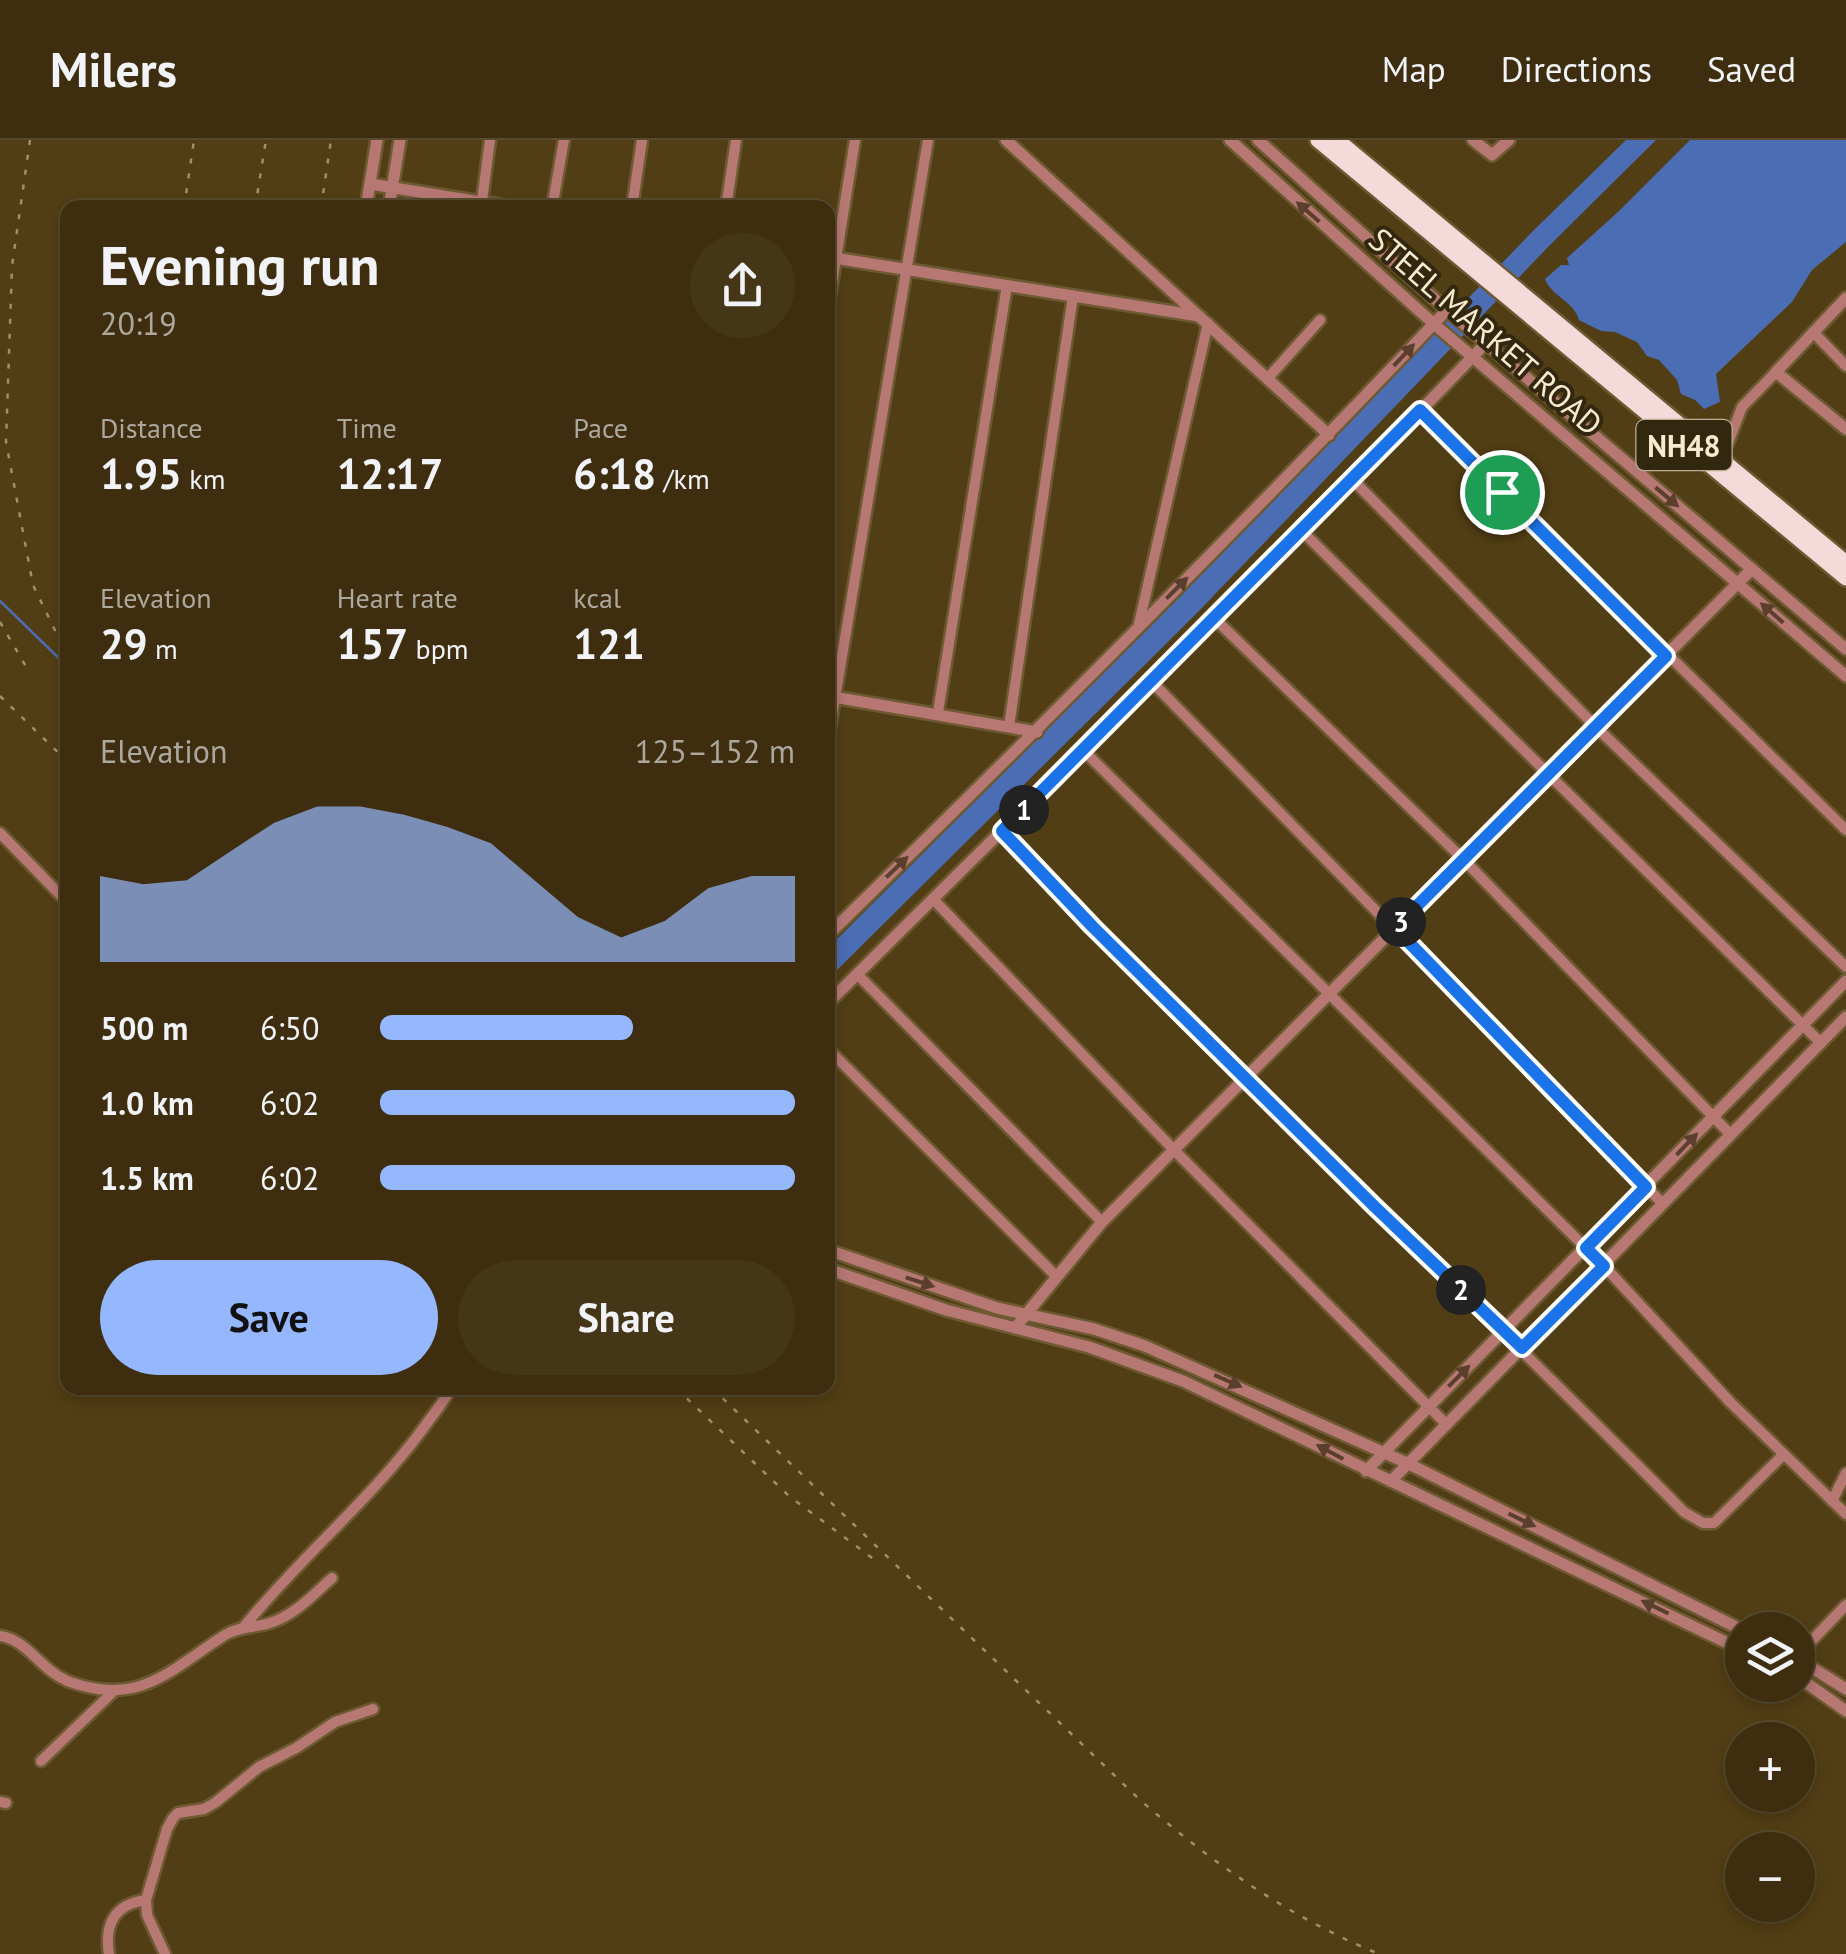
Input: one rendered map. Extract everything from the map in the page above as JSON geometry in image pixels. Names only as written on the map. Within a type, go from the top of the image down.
[{"type":"highway","name":"NH48","points":[[1318,140],[1715,454],[1846,564]]},
{"type":"highway","name":"NH48","points":[[1336,140],[1474,263]]},
{"type":"highway","name":"NH48","points":[[1527,306],[1846,578]]},
{"type":"street","points":[[367,200],[377,140]]},
{"type":"street","points":[[391,200],[400,140]]},
{"type":"street","points":[[482,200],[490,140]]},
{"type":"street","points":[[553,200],[564,140]]},
{"type":"street","points":[[633,200],[642,140]]},
{"type":"street","points":[[727,200],[736,140]]},
{"type":"street","points":[[835,242],[855,140]]},
{"type":"street","points":[[835,674],[928,140]]},
{"type":"street","points":[[1007,140],[1329,435]]},
{"type":"street","name":"STEEL MARKET ROAD","points":[[1230,140],[1434,324],[1846,676]]},
{"type":"street","name":"STEEL MARKET ROAD","points":[[1258,140],[1447,310],[1846,649]]},
{"type":"street","points":[[1473,140],[1492,156],[1508,140]]},
{"type":"street","points":[[370,184],[455,200]]},
{"type":"street","points":[[835,257],[1204,319]]},
{"type":"street","points":[[938,712],[1008,285]]},
{"type":"street","points":[[1010,726],[1073,296]]},
{"type":"street","points":[[1715,454],[1728,443],[1742,407],[1843,306]]},
{"type":"street","points":[[835,927],[1038,732],[1447,310]]},
{"type":"street","points":[[1138,628],[1204,319]]},
{"type":"street","points":[[1268,378],[1320,320]]},
{"type":"street","points":[[1814,332],[1846,366]]},
{"type":"street","points":[[835,995],[1216,619],[1486,343]]},
{"type":"street","points":[[1776,372],[1846,429]]},
{"type":"street","points":[[1420,410],[1846,830]]},
{"type":"street","points":[[1353,480],[1596,726],[1846,967]]},
{"type":"street","points":[[1302,532],[1821,1042]]},
{"type":"street","points":[[1015,1328],[1102,1222],[1752,569]]},
{"type":"street","points":[[1216,619],[1463,859],[1731,1135]]},
{"type":"street","points":[[1152,682],[1664,1204]]},
{"type":"street","points":[[835,697],[1038,732]]},
{"type":"street","points":[[1084,751],[1604,1266],[1731,1403],[1846,1514]]},
{"type":"street","points":[[1002,831],[1092,926],[1695,1520],[1714,1523],[1726,1515],[1784,1454]]},
{"type":"street","points":[[0,833],[60,895]]},
{"type":"street","points":[[933,899],[1174,1150],[1446,1424]]},
{"type":"street","points":[[857,974],[1102,1222]]},
{"type":"street","points":[[1366,1471],[1846,981]]},
{"type":"street","points":[[1391,1481],[1846,1017]]},
{"type":"street","points":[[835,1056],[1056,1276]]},
{"type":"street","points":[[835,1252],[997,1308],[1028,1312],[1145,1346],[1383,1453],[1725,1622]]},
{"type":"street","points":[[835,1272],[946,1310],[1088,1347],[1183,1381],[1725,1642]]},
{"type":"street","points":[[242,1628],[281,1580],[350,1516],[406,1452],[446,1395]]},
{"type":"street","points":[[1832,1501],[1846,1473]]},
{"type":"street","points":[[0,1636],[15,1641],[56,1676],[72,1683],[115,1690],[154,1682],[228,1633],[268,1624],[297,1610],[332,1578]]},
{"type":"street","points":[[1815,1638],[1846,1604]]},
{"type":"street","points":[[1815,1668],[1846,1689]]},
{"type":"street","points":[[1815,1689],[1846,1711]]},
{"type":"street","points":[[41,1761],[115,1690]]},
{"type":"street","points":[[165,1954],[147,1915],[146,1900],[167,1830],[178,1813],[204,1809],[259,1767],[335,1722],[373,1708]]},
{"type":"street","points":[[110,1954],[106,1938],[119,1910],[128,1902],[146,1900]]},
{"type":"water","points":[[1626,140],[1656,140],[1195,615],[835,972],[835,941],[1177,600]]},
{"type":"water","points":[[1690,140],[1846,140],[1846,242],[1812,270],[1792,302],[1716,374],[1720,402],[1704,409],[1681,394],[1677,380],[1659,360],[1647,356],[1637,342],[1579,320],[1573,308],[1545,279],[1561,265],[1569,265],[1567,258]]},
{"type":"waterway","points":[[0,601],[60,659]]},
{"type":"railway","points":[[30,140],[12,266],[6,442],[33,585],[60,641]]},
{"type":"railway","points":[[185,200],[194,140]]},
{"type":"railway","points":[[256,200],[266,140]]},
{"type":"railway","points":[[322,200],[331,140]]},
{"type":"railway","points":[[0,622],[28,670]]},
{"type":"railway","points":[[0,696],[60,754]]},
{"type":"railway","points":[[683,1395],[789,1496],[879,1563]]},
{"type":"railway","points":[[719,1395],[1167,1823],[1283,1906],[1379,1954]]},
{"type":"route","points":[[1420,410],[1502,492],[1666,656],[1395,928],[1646,1187],[1586,1248],[1604,1266],[1522,1348],[1092,926],[1002,831],[1420,410]]}]
